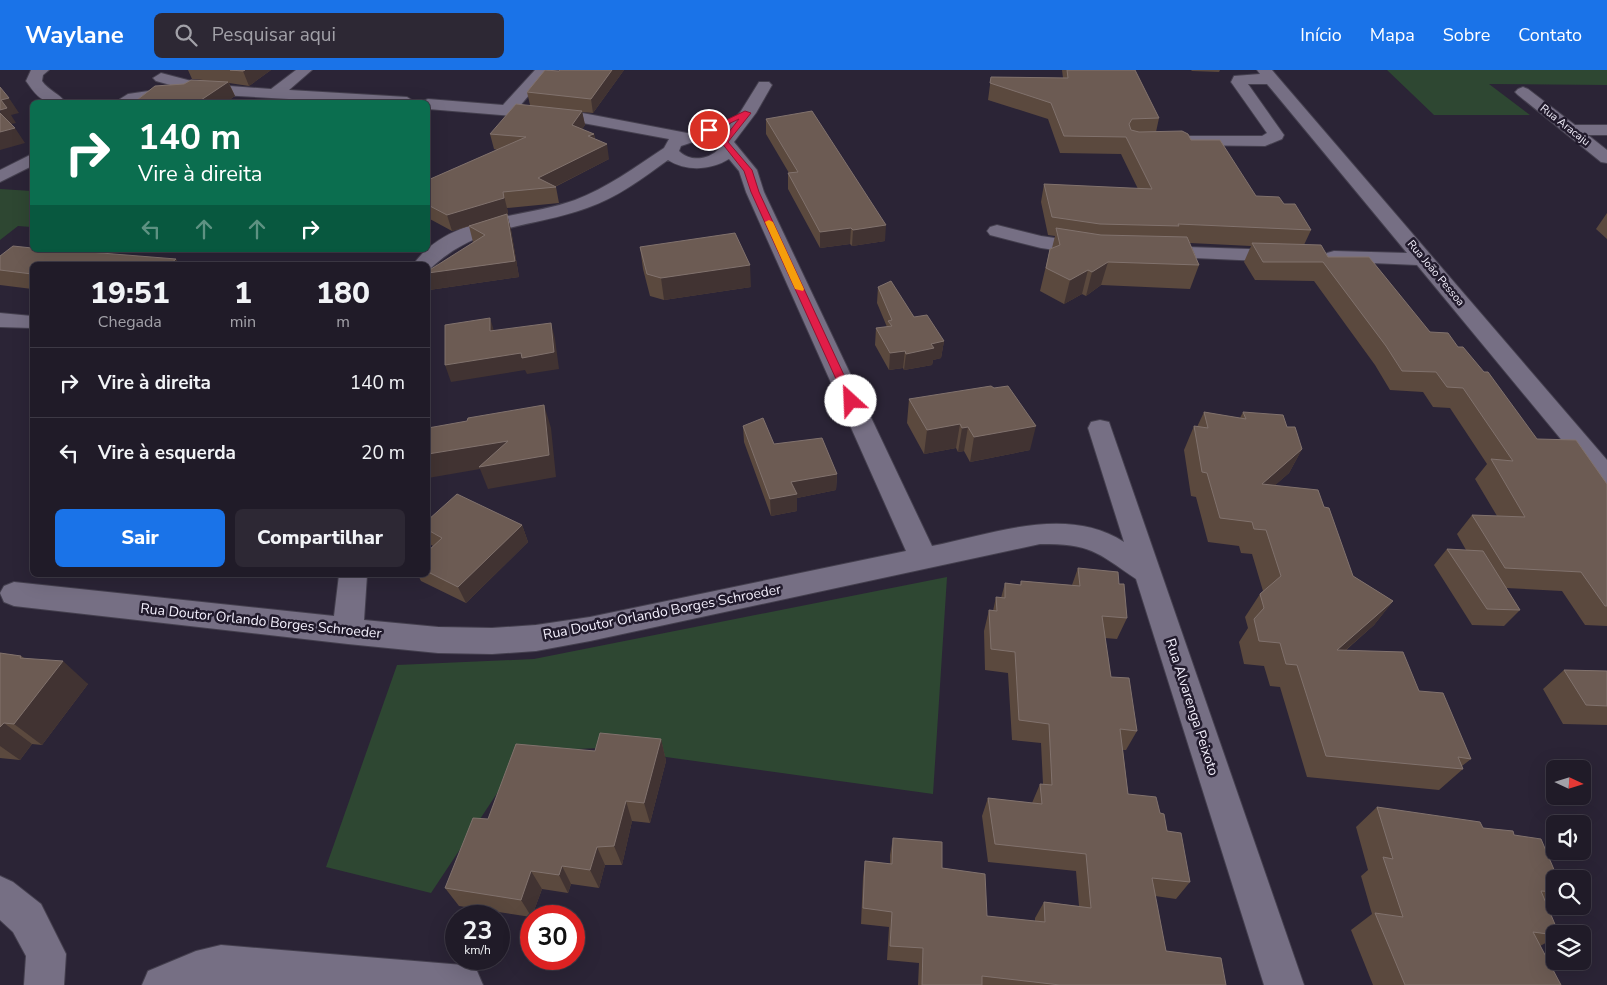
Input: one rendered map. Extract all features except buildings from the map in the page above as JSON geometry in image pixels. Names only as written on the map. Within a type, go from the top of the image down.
[{"type":"street","points":[[274,94],[305,70]]},
{"type":"street","points":[[508,109],[543,70]]},
{"type":"street","points":[[34,71],[34,81],[42,93],[54,100]]},
{"type":"street","points":[[126,100],[142,93],[164,74],[203,89]]},
{"type":"street","points":[[1162,142],[1265,141],[1276,135],[1239,82],[1239,79],[1268,74]]},
{"type":"street","name":"Rua João Pessoa","points":[[1268,74],[1607,477]]},
{"type":"street","points":[[726,144],[748,113],[764,85]]},
{"type":"street","points":[[134,100],[203,89],[374,100]]},
{"type":"street","name":"Rua Aracaju","points":[[1523,92],[1607,158]]},
{"type":"street","points":[[430,104],[508,109],[572,116],[691,137],[712,137],[726,144],[748,170],[755,192],[924,558]]},
{"type":"street","points":[[427,262],[450,242],[467,233],[547,215],[583,203],[630,178],[691,137],[748,113]]},
{"type":"street","points":[[626,126],[671,149],[678,159],[685,162]]},
{"type":"street","points":[[1572,130],[1607,130]]},
{"type":"street","points":[[630,178],[685,162],[705,162],[721,158],[728,150],[726,144]]},
{"type":"street","points":[[0,177],[30,160]]},
{"type":"street","points":[[705,162],[755,192]]},
{"type":"street","points":[[997,231],[1042,242],[1105,251]]},
{"type":"street","points":[[1135,252],[1424,259]]},
{"type":"street","points":[[0,320],[30,322]]},
{"type":"street","name":"Rua Alvarenga Peixoto","points":[[1100,428],[1284,985]]},
{"type":"street","name":"Rua Doutor Orlando Borges Schroeder","points":[[14,594],[348,632],[438,640],[492,642],[536,638],[590,629],[1040,534],[1072,534],[1101,541],[1148,573]]},
{"type":"street","points":[[348,632],[354,577]]},
{"type":"street","points":[[0,895],[26,918],[46,954],[44,985]]},
{"type":"street","points":[[162,985],[196,971],[220,965],[463,985]]},
{"type":"green space","points":[[1387,70],[1607,70],[1607,85],[1489,84],[1530,115],[1434,115]]},
{"type":"green space","points":[[0,189],[30,191],[30,227],[18,226],[0,240]]},
{"type":"green space","points":[[947,577],[933,794],[601,748],[525,751],[431,893],[326,867],[397,665],[534,659]]},
{"type":"slow traffic","points":[[769,222],[800,289]]},
{"type":"route","points":[[709,130],[748,113],[725,142],[748,170],[755,192],[851,401]]}]
